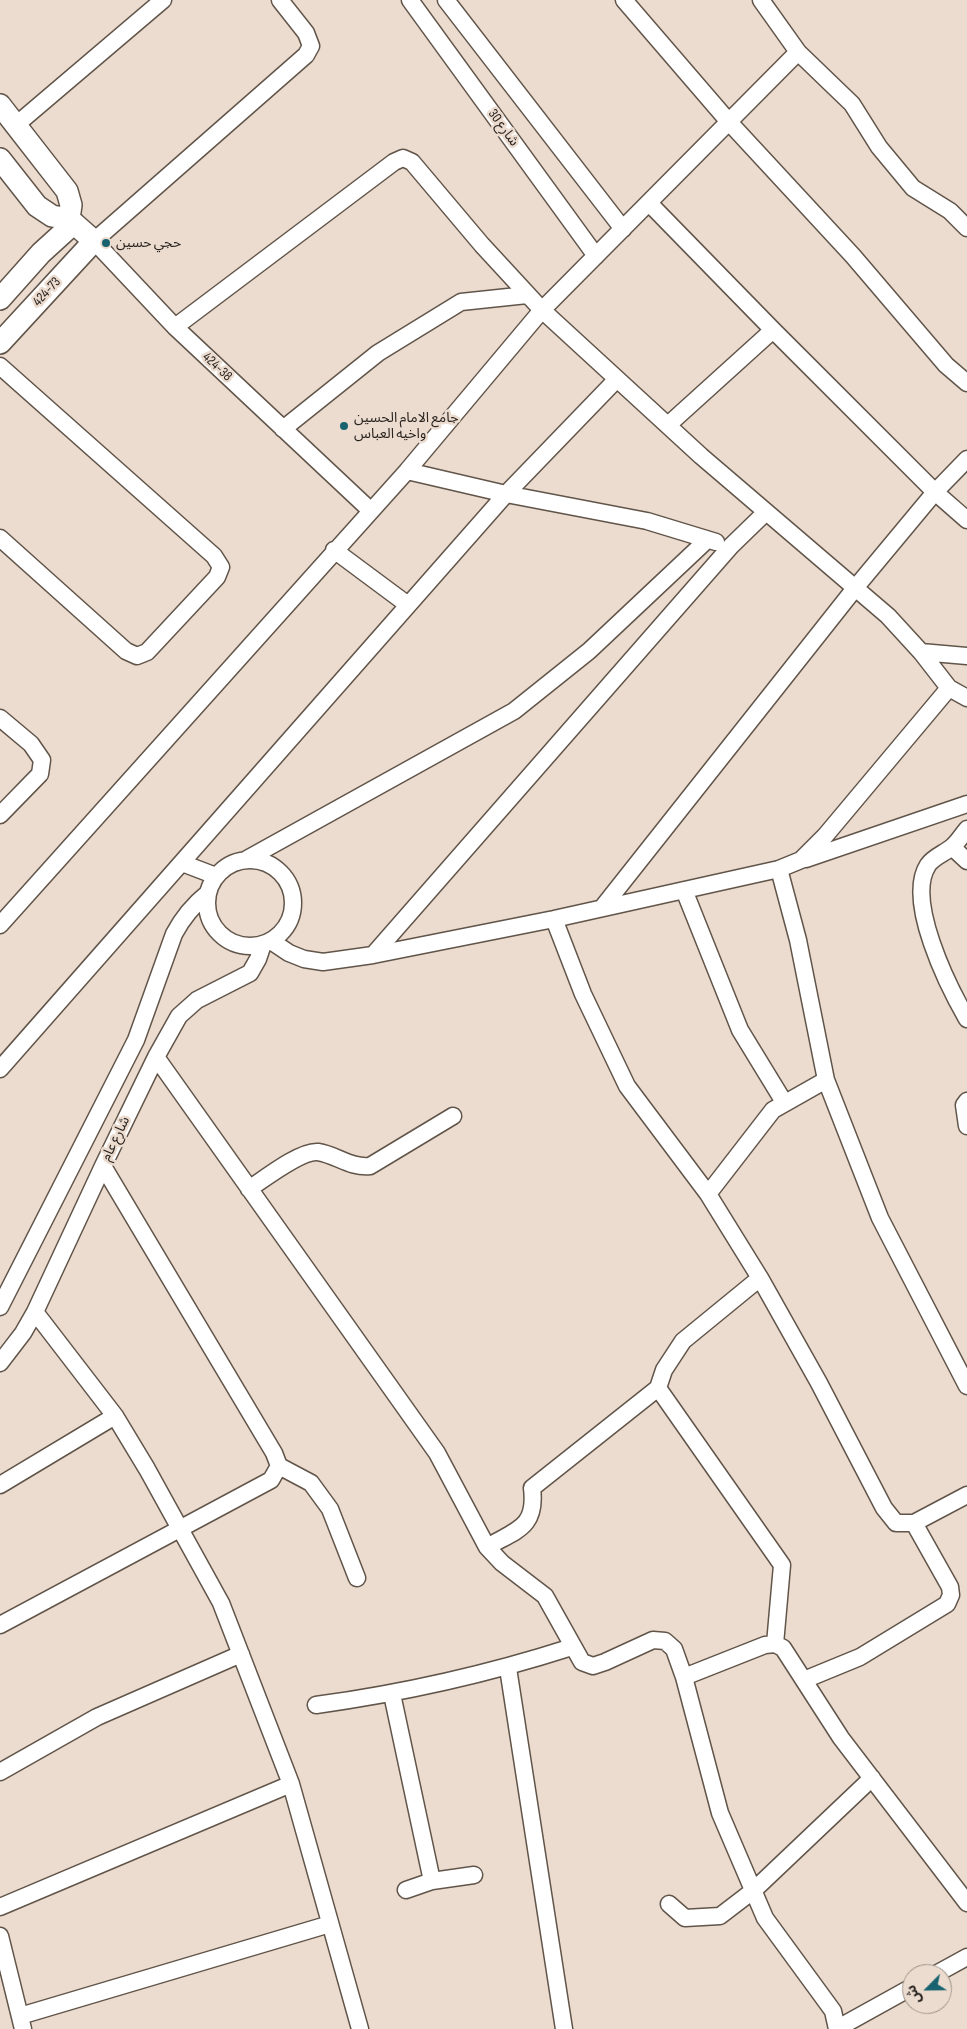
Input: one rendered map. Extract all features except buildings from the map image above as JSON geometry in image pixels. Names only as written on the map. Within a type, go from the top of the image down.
[{"type":"street","points":[[16,125],[164,0]]},
{"type":"street","points":[[94,241],[306,55],[311,46],[306,32],[280,0]]},
{"type":"street","name":"شارع 30","points":[[410,0],[596,256]]},
{"type":"street","points":[[446,0],[623,229]]},
{"type":"street","points":[[624,0],[729,122],[853,256],[946,365],[967,383]]},
{"type":"street","points":[[760,0],[798,52],[852,104],[878,147],[914,188],[950,211],[967,228]]},
{"type":"street","points":[[0,925],[406,471],[542,310],[798,52]]},
{"type":"street","points":[[0,105],[67,191],[71,205],[71,221],[0,298]]},
{"type":"street","points":[[175,327],[394,162],[403,158],[412,162],[542,310],[765,513],[856,587],[888,616],[921,652],[949,688],[967,698]]},
{"type":"street","name":"424-38","points":[[0,159],[37,206],[52,216],[71,221],[94,241],[175,327],[370,510]]},
{"type":"street","points":[[649,202],[773,330],[936,492],[967,520]]},
{"type":"street","name":"424-73","points":[[0,344],[94,241]]},
{"type":"street","points":[[283,429],[378,353],[461,302],[527,295]]},
{"type":"street","points":[[668,425],[773,330]]},
{"type":"street","points":[[0,366],[214,556],[221,567],[217,578],[147,652],[137,656],[126,651],[0,538]]},
{"type":"street","points":[[0,1069],[506,494],[617,379]]},
{"type":"street","points":[[602,908],[856,587],[936,492],[967,459]]},
{"type":"street","points":[[406,471],[506,494],[647,521],[731,546]]},
{"type":"street","points":[[373,955],[731,546],[765,513]]},
{"type":"street","points":[[247,859],[264,861],[278,870],[289,883],[293,899],[292,916],[284,930],[267,943],[245,946],[228,940],[215,927],[208,911],[208,892],[216,876],[229,864],[247,859],[514,711],[589,651],[707,540]]},
{"type":"street","points":[[334,550],[408,606]]},
{"type":"street","points":[[921,652],[967,656]]},
{"type":"street","points":[[801,860],[825,836],[949,688]]},
{"type":"street","points":[[0,718],[31,744],[42,760],[40,774],[0,815]]},
{"type":"street","points":[[267,943],[296,956],[323,962],[373,955],[554,919],[778,868],[967,804]]},
{"type":"street","points":[[967,829],[952,847],[929,863],[921,880],[922,908],[954,996],[967,1019]]},
{"type":"street","points":[[952,847],[967,861]]},
{"type":"street","points":[[182,863],[216,876]]},
{"type":"street","points":[[778,868],[798,940],[826,1080],[880,1218],[967,1386]]},
{"type":"street","points":[[684,890],[740,1030],[784,1102]]},
{"type":"street","name":"شارع عام","points":[[0,1307],[136,1040],[174,934],[182,918],[208,892]]},
{"type":"street","points":[[554,919],[583,994],[626,1086],[708,1194],[760,1278],[819,1383],[884,1508],[896,1523],[914,1523],[967,1495]]},
{"type":"street","name":"شارع عام","points":[[0,1363],[24,1333],[36,1312],[103,1166],[156,1057],[179,1016],[197,1000],[250,972],[267,943]]},
{"type":"street","points":[[156,1057],[437,1453],[487,1548],[502,1563],[544,1596],[582,1662],[592,1666],[605,1662],[653,1640],[665,1641],[674,1649],[684,1677],[720,1812],[765,1918],[833,2012],[838,2028],[902,1993]]},
{"type":"street","points":[[708,1194],[773,1110],[784,1102],[826,1080]]},
{"type":"street","points":[[967,1101],[964,1105],[967,1126]]},
{"type":"street","points":[[249,1188],[301,1155],[316,1152],[357,1167],[370,1166],[453,1116]]},
{"type":"street","points":[[103,1166],[274,1453],[279,1466],[311,1483],[330,1509],[358,1578]]},
{"type":"street","points":[[487,1548],[527,1522],[532,1514],[532,1488],[658,1388],[664,1370],[683,1341],[760,1278]]},
{"type":"street","points":[[36,1312],[114,1416],[221,1603],[290,1784],[360,2029]]},
{"type":"street","points":[[658,1388],[782,1565],[775,1644]]},
{"type":"street","points":[[0,1484],[114,1416]]},
{"type":"street","points":[[0,1625],[271,1480],[279,1466]]},
{"type":"street","points":[[804,1680],[860,1657],[948,1604],[951,1595],[950,1587],[914,1523]]},
{"type":"street","points":[[684,1677],[775,1644],[783,1648],[841,1738],[967,1904]]},
{"type":"street","points":[[316,1705],[392,1694],[508,1668],[572,1647]]},
{"type":"street","points":[[0,1772],[97,1717],[241,1654]]},
{"type":"street","points":[[508,1668],[564,2029]]},
{"type":"street","points":[[392,1694],[432,1881]]},
{"type":"street","points":[[670,1904],[685,1918],[720,1916],[754,1890],[872,1778]]},
{"type":"street","points":[[0,1907],[290,1784]]},
{"type":"street","points":[[406,1890],[432,1881],[474,1875]]},
{"type":"street","points":[[0,1936],[22,2023],[330,1924]]},
{"type":"street","points":[[952,1965],[967,1957]]},
{"type":"place","name":"حجي حسين","points":[[106,243]]},
{"type":"place","name":"جامع الامام الحسين واخيه العباس","points":[[344,426]]}]
